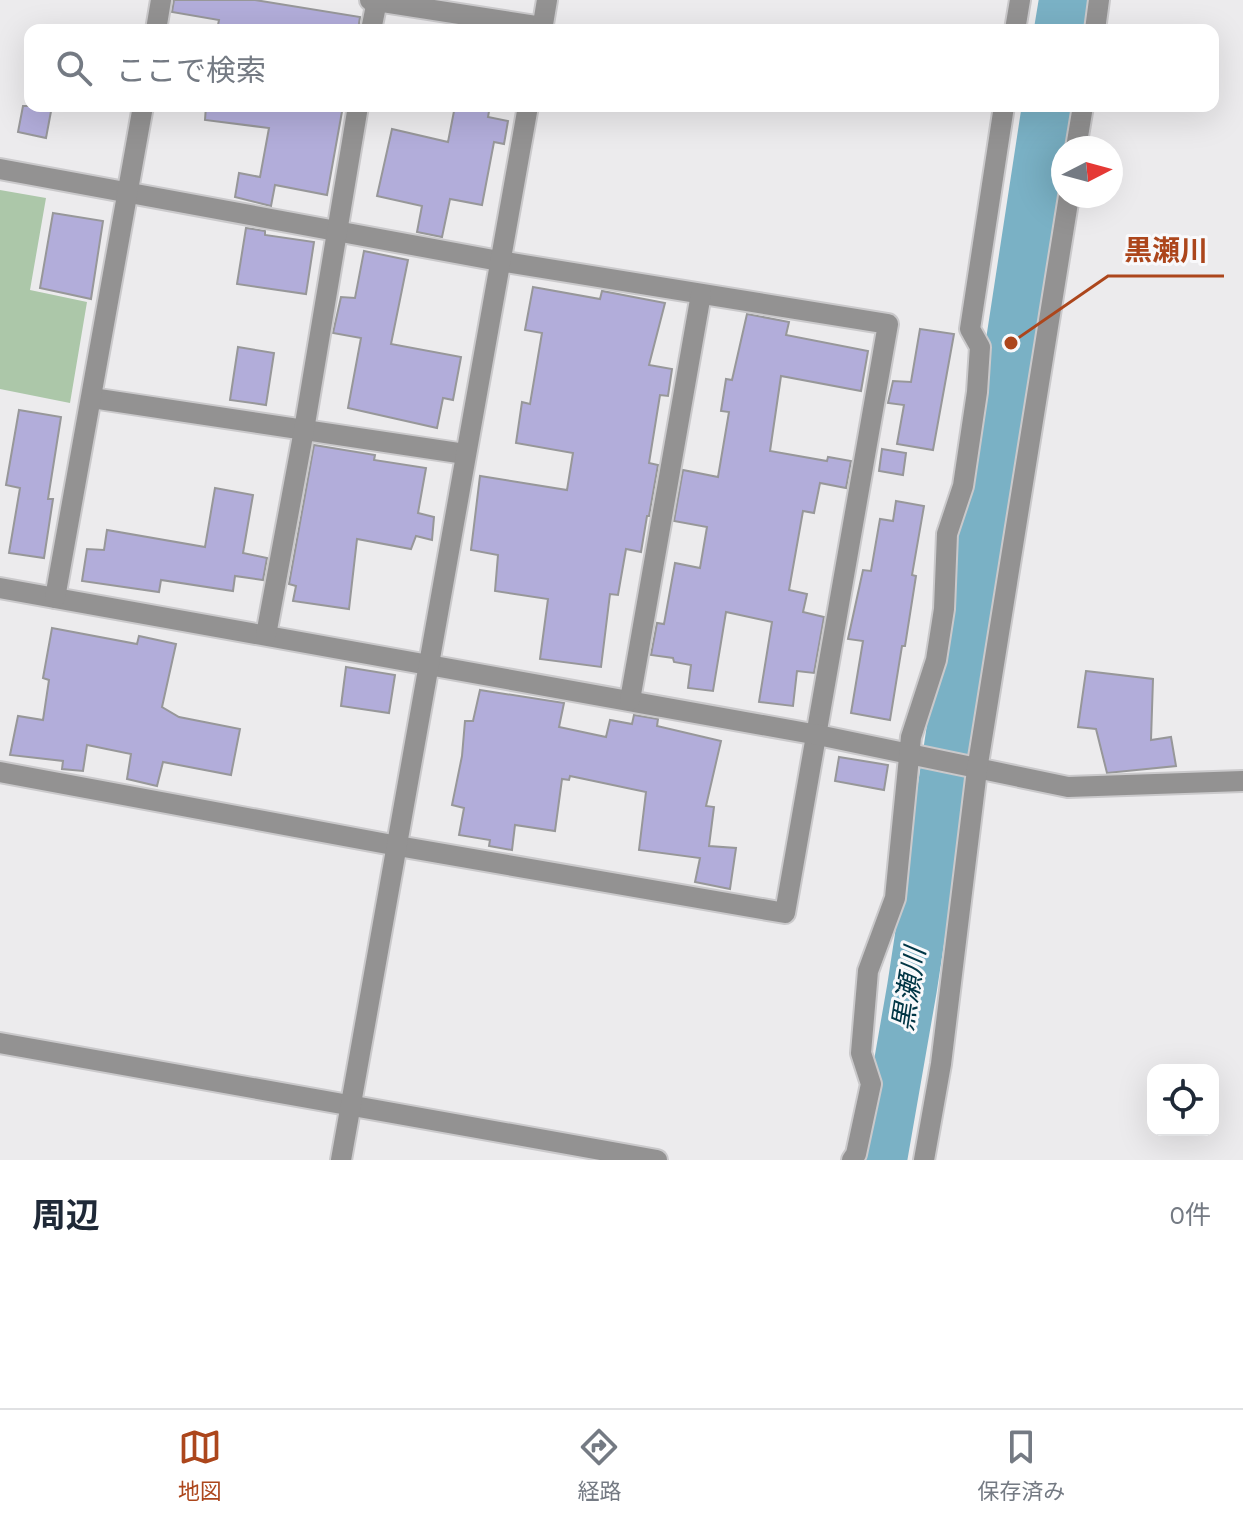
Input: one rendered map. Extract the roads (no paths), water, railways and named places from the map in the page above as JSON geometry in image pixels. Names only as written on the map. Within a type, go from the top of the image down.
[{"type":"street","points":[[157,24],[161,0]]},
{"type":"street","points":[[543,24],[547,0]]},
{"type":"street","points":[[1016,24],[1020,0]]},
{"type":"street","points":[[1096,24],[1099,0]]},
{"type":"street","points":[[371,24],[373,1],[517,24]]},
{"type":"street","points":[[55,598],[142,112]]},
{"type":"street","points":[[266,635],[357,112]]},
{"type":"street","points":[[341,1160],[527,112]]},
{"type":"street","points":[[852,1160],[856,1154],[871,1084],[861,1053],[868,971],[895,898],[915,756],[911,737],[936,660],[944,609],[947,534],[963,486],[980,347],[970,329],[1003,112]]},
{"type":"street","points":[[1078,136],[1082,112]]},
{"type":"street","points":[[0,169],[499,261],[888,324],[785,913],[398,846],[0,772]]},
{"type":"street","points":[[924,1160],[941,1064],[977,770],[1067,208]]},
{"type":"street","points":[[630,700],[701,294]]},
{"type":"street","points":[[92,398],[465,454]]},
{"type":"street","points":[[0,588],[818,735],[1068,787],[1243,781]]},
{"type":"street","points":[[0,1043],[657,1160]]},
{"type":"waterway","name":"黒瀬川","points":[[1060,24],[1064,0]]},
{"type":"waterway","name":"黒瀬川","points":[[882,1160],[912,988],[1046,112]]},
{"type":"place","name":"黒瀬川","points":[[1011,343]]}]
